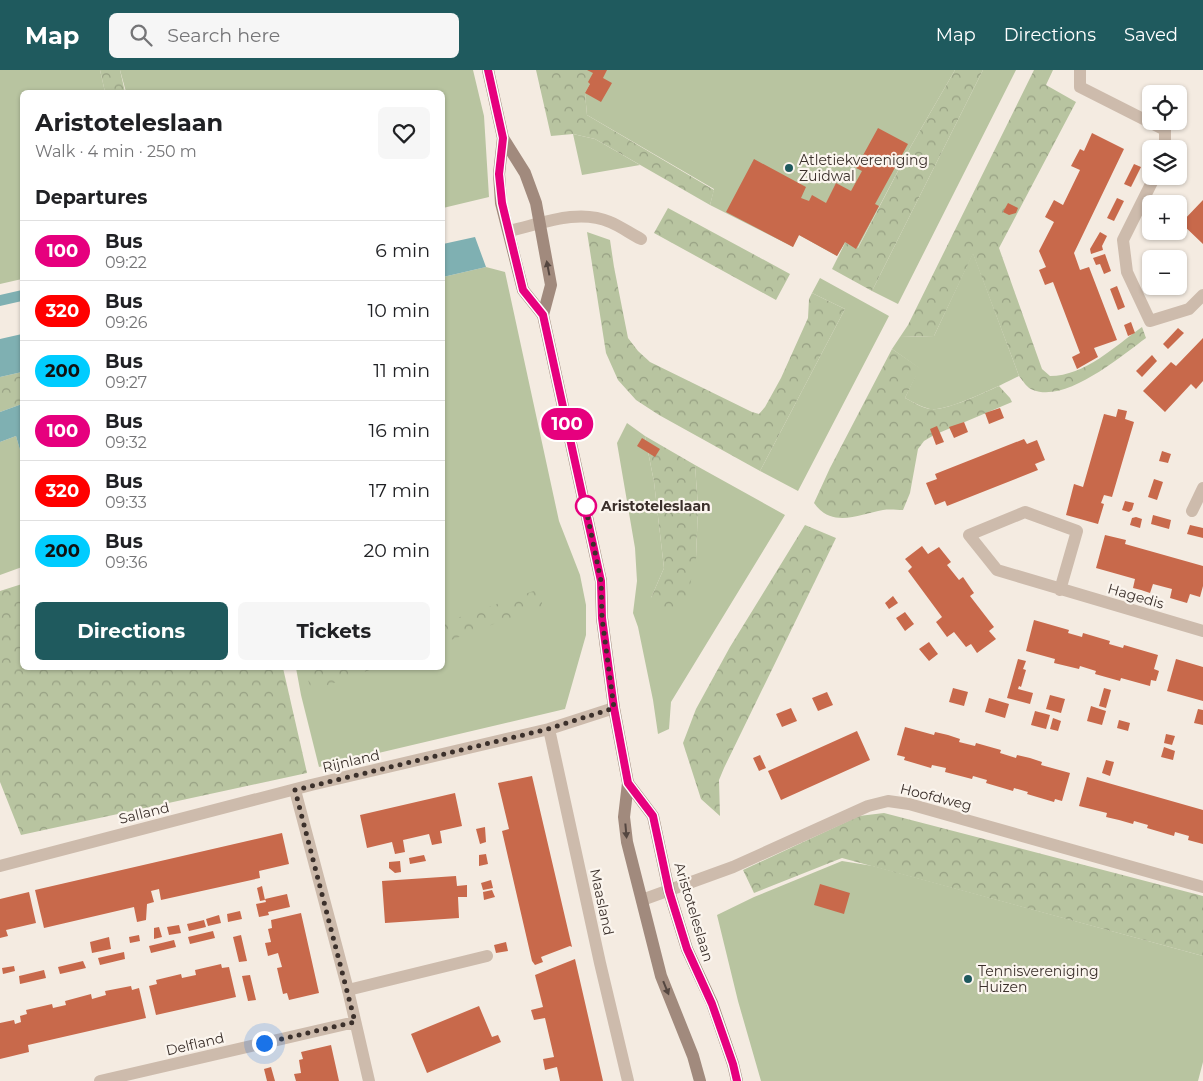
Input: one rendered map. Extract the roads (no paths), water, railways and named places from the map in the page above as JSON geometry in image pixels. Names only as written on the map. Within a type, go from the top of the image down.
[{"type":"street","name":"Aristoteleslaan","points":[[488,70],[503,138],[499,188],[523,290],[543,315],[601,581],[602,618],[614,708],[628,783],[624,817],[626,842],[661,976],[693,1056],[700,1081]]},
{"type":"street","points":[[1080,70],[1080,87],[1165,130],[1165,140]]},
{"type":"street","name":"Aristoteleslaan","points":[[503,138],[525,172],[534,195],[551,285],[543,315]]},
{"type":"street","points":[[1150,185],[1123,240],[1127,272],[1150,321],[1189,309],[1203,295]]},
{"type":"street","points":[[509,231],[573,216],[598,218],[610,222],[641,239]]},
{"type":"street","points":[[1192,511],[1203,488]]},
{"type":"street","name":"Hagedis","points":[[1060,590],[1078,531],[1025,512],[968,535],[997,570],[1060,590],[1203,631]]},
{"type":"street","name":"Rijnland","points":[[295,790],[548,729],[614,708]]},
{"type":"street","name":"Maasland","points":[[548,729],[628,1081]]},
{"type":"street","name":"Aristoteleslaan","points":[[628,783],[653,816],[669,891],[687,949],[712,1004],[737,1081]]},
{"type":"street","points":[[295,790],[348,990],[369,1081]]},
{"type":"street","name":"Salland","points":[[0,866],[295,790]]},
{"type":"street","name":"Hoofdweg","points":[[642,900],[733,867],[861,808],[888,801],[908,804],[1203,887]]},
{"type":"street","points":[[348,990],[487,956]]},
{"type":"street","name":"Delfland","points":[[100,1081],[355,1022]]},
{"type":"water","points":[[475,237],[486,267],[445,277],[445,244]]},
{"type":"water","points":[[20,290],[20,301],[0,306],[0,295]]},
{"type":"water","points":[[20,334],[20,372],[0,377],[0,339]]},
{"type":"water","points":[[20,405],[20,450],[16,436],[0,442],[0,412]]},
{"type":"place","name":"Atletiekvereniging Zuidwal","points":[[789,168]]},
{"type":"place","name":"Aristoteleslaan","points":[[586,506]]},
{"type":"place","name":"Tennisvereniging Huizen","points":[[968,979]]}]
